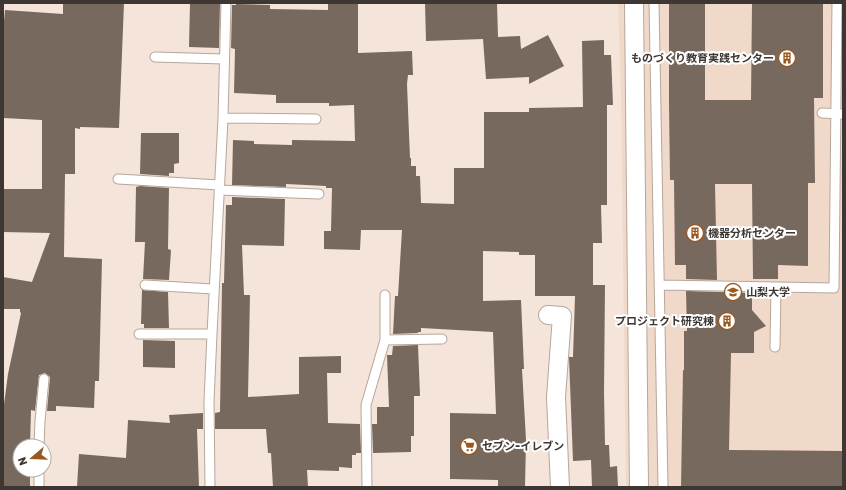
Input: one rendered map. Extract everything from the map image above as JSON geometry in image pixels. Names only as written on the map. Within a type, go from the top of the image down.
[{"type":"street","points":[[634,3],[639,487]]},
{"type":"street","points":[[548,315],[562,316],[556,397],[560,487]]},
{"type":"lane","points":[[210,487],[209,401],[213,289],[223,118],[226,3]]},
{"type":"lane","points":[[654,3],[663,487]]},
{"type":"lane","points":[[660,285],[834,288],[840,114],[837,3]]},
{"type":"lane","points":[[155,57],[224,59]]},
{"type":"lane","points":[[822,113],[840,114]]},
{"type":"lane","points":[[223,118],[316,119]]},
{"type":"lane","points":[[118,179],[319,194]]},
{"type":"lane","points":[[145,285],[213,289]]},
{"type":"lane","points":[[776,287],[776,347]]},
{"type":"lane","points":[[367,487],[366,405],[385,340],[385,295]]},
{"type":"lane","points":[[139,334],[212,334]]},
{"type":"lane","points":[[385,340],[442,339]]},
{"type":"lane","points":[[40,438],[44,378]]},
{"type":"shaded area","name":"山梨大学","points":[[618,3],[843,3],[843,487],[626,487],[621,98]]},
{"type":"building","points":[[63,3],[124,3],[119,128],[75,128],[75,174],[65,174],[64,257],[102,259],[99,381],[95,381],[94,408],[56,406],[56,411],[47,411],[50,377],[45,373],[39,375],[35,411],[31,410],[30,438],[12,438],[12,478],[30,478],[30,487],[3,487],[3,412],[8,374],[21,313],[20,309],[3,309],[3,277],[32,282],[50,233],[3,232],[3,189],[42,189],[42,120],[3,118],[3,33],[5,10],[63,14]]},
{"type":"building","points":[[190,3],[220,4],[219,48],[189,47]]},
{"type":"building","points":[[328,3],[358,3],[358,53],[412,51],[413,75],[408,75],[407,84],[410,158],[411,166],[416,166],[416,176],[420,176],[421,203],[454,204],[454,168],[484,168],[484,112],[529,112],[529,108],[583,107],[582,41],[604,40],[604,55],[611,55],[613,105],[607,105],[607,205],[601,205],[602,243],[593,243],[593,285],[605,285],[605,445],[609,445],[610,467],[617,466],[618,487],[592,487],[591,460],[573,461],[569,357],[573,357],[575,296],[535,296],[535,255],[519,255],[519,252],[483,251],[483,301],[521,300],[524,369],[522,369],[526,440],[525,487],[498,487],[498,480],[450,479],[450,413],[496,414],[493,332],[421,328],[421,332],[418,333],[393,334],[395,296],[398,296],[402,230],[361,230],[360,250],[324,249],[324,231],[331,231],[332,188],[326,188],[326,186],[286,184],[286,187],[232,185],[233,140],[254,141],[254,144],[292,145],[292,140],[355,141],[354,105],[329,106],[329,103],[276,103],[276,95],[234,93],[235,49],[231,48],[232,5],[270,5],[270,9],[328,10]]},
{"type":"building","points":[[425,3],[497,3],[498,37],[520,36],[521,49],[548,35],[564,66],[529,84],[529,77],[486,79],[483,39],[426,41]]},
{"type":"building","points":[[669,3],[705,3],[705,100],[751,100],[752,3],[823,3],[823,98],[814,98],[815,183],[808,183],[808,266],[778,265],[778,279],[753,279],[752,184],[715,184],[717,280],[686,279],[686,265],[675,265],[674,180],[670,180]]},
{"type":"building","points":[[141,133],[179,133],[179,163],[174,164],[174,173],[169,173],[169,176],[140,174]]},
{"type":"building","points":[[136,187],[169,188],[168,249],[171,250],[169,280],[143,279],[145,242],[135,242]]},
{"type":"building","points":[[232,197],[285,199],[284,246],[242,245],[244,295],[250,295],[248,397],[299,394],[299,357],[341,356],[341,373],[327,373],[328,423],[360,424],[361,453],[352,455],[352,468],[339,467],[339,471],[307,470],[308,487],[273,487],[271,453],[268,453],[266,429],[215,429],[215,413],[220,412],[222,283],[224,283],[226,205],[232,205]]},
{"type":"building","points":[[142,290],[168,292],[169,328],[144,328],[144,324],[141,324]]},
{"type":"building","points":[[686,291],[752,293],[752,310],[766,326],[754,332],[754,353],[731,353],[729,450],[843,451],[843,487],[681,487],[684,331],[687,331]]},
{"type":"building","points":[[143,340],[175,341],[175,368],[143,367]]},
{"type":"building","points":[[418,345],[420,396],[414,396],[414,436],[411,436],[411,452],[373,453],[372,424],[377,424],[377,407],[389,407],[387,355],[392,355],[393,346]]},
{"type":"building","points":[[203,413],[203,429],[197,429],[199,487],[77,487],[79,454],[126,458],[128,420],[170,423],[169,415]]},
{"type":"place","name":"ものづくり教育実践センター","points":[[787,58]]},
{"type":"place","name":"機器分析センター","points":[[695,233]]},
{"type":"place","name":"山梨大学","points":[[733,292]]},
{"type":"place","name":"プロジェクト研究棟","points":[[727,321]]},
{"type":"place","name":"セブン-イレブン","points":[[469,446]]}]
